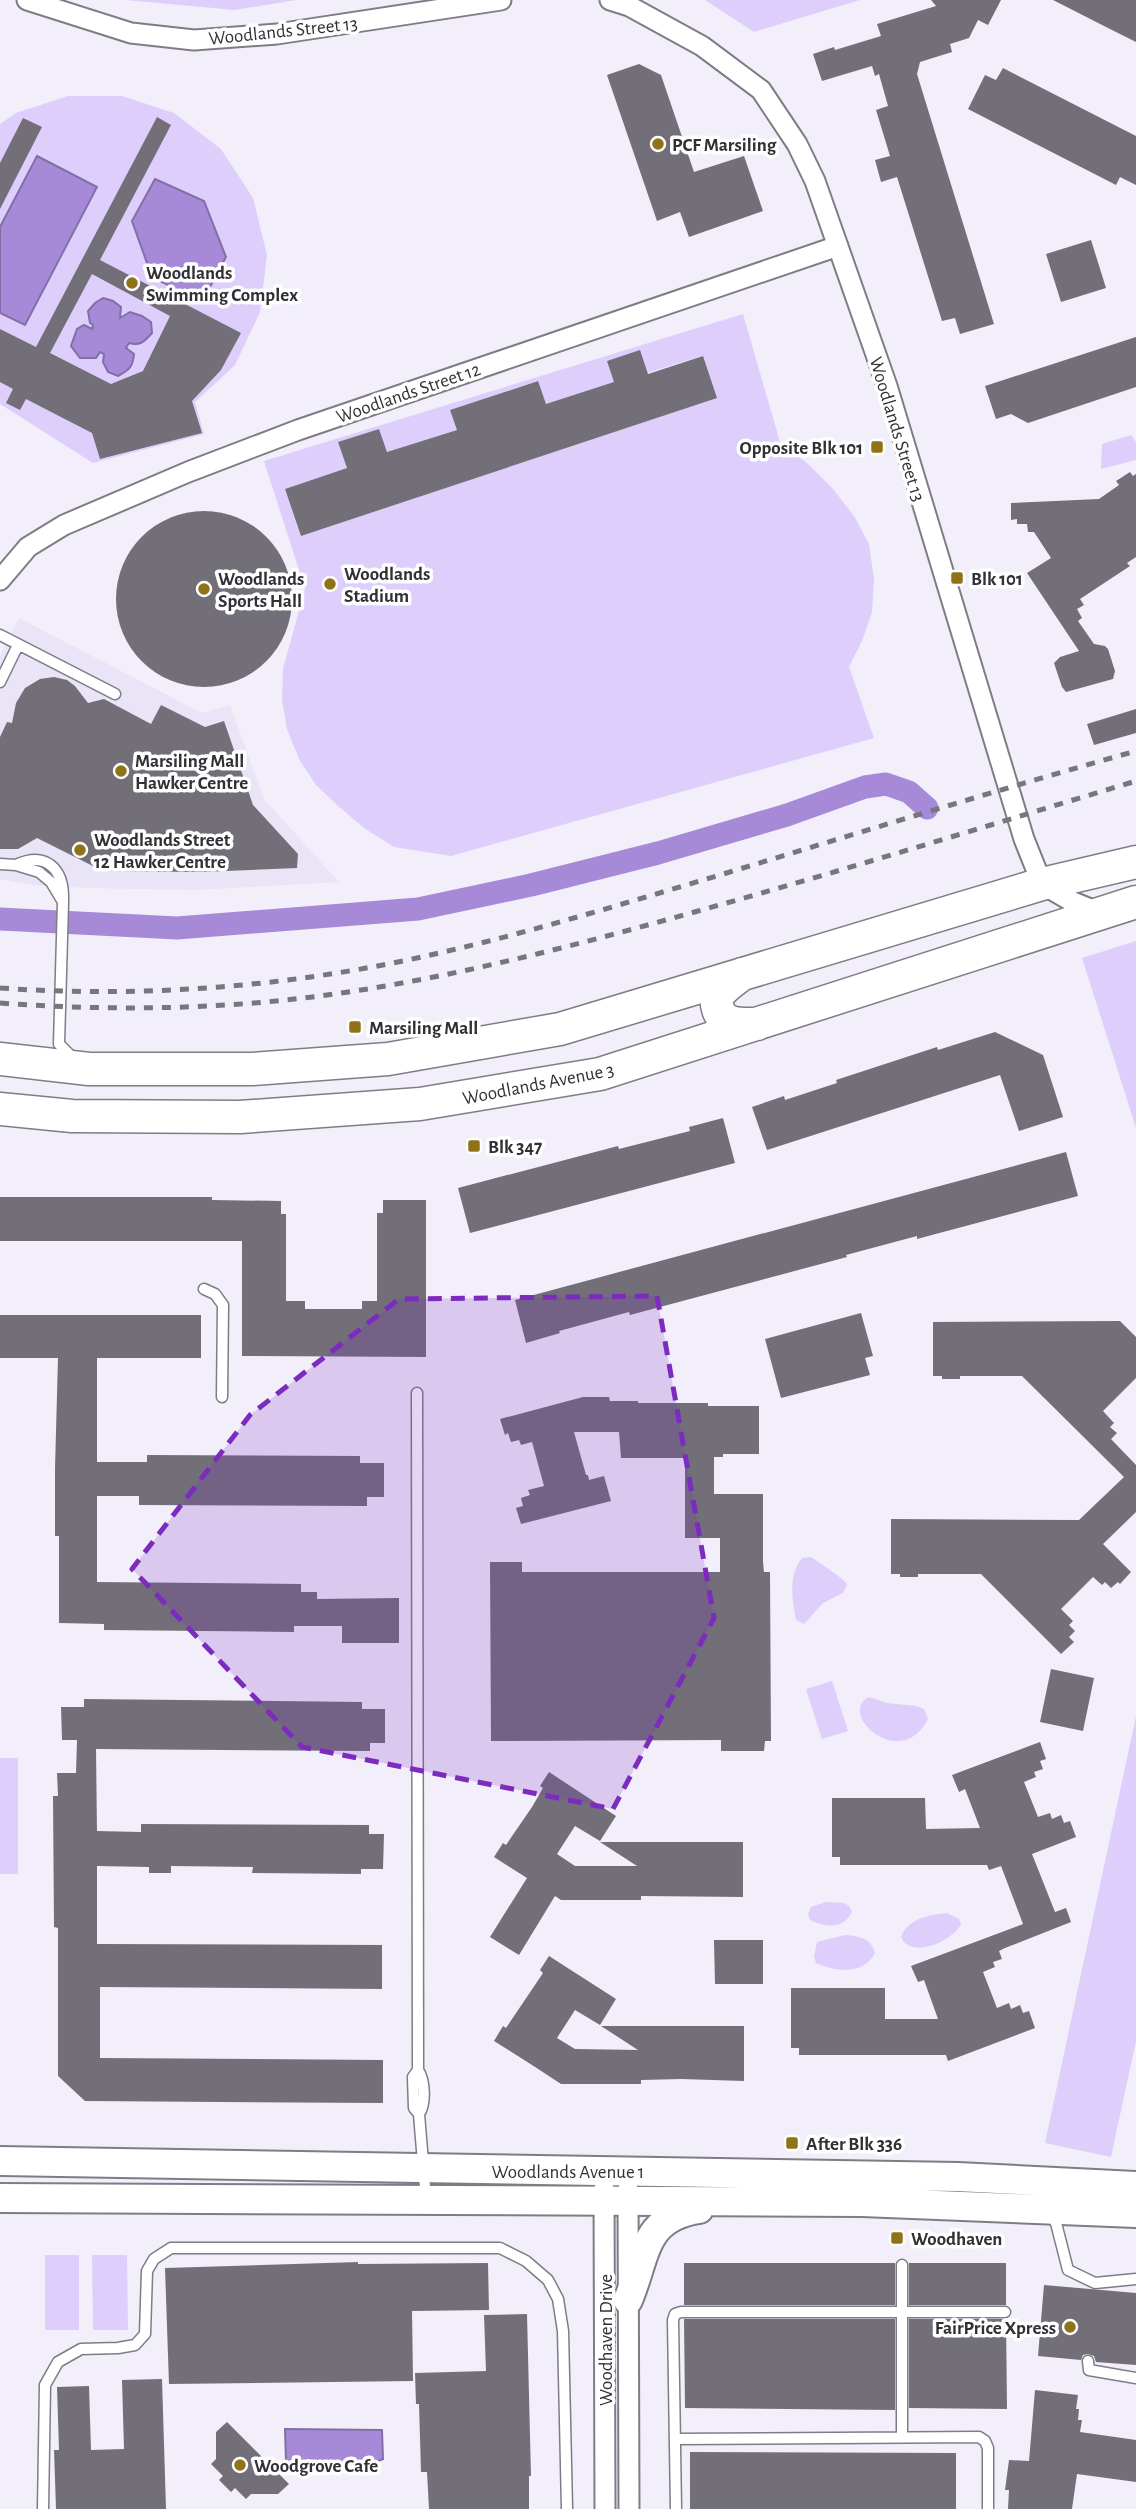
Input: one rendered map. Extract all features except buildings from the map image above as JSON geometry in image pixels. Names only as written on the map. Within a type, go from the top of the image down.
[{"type":"main road","points":[[1080,875],[1136,854]]},
{"type":"main road","points":[[0,1059],[89,1069],[252,1069],[388,1059],[560,1029],[1042,884],[1136,862]]},
{"type":"main road","name":"Woodlands Avenue 3","points":[[0,1109],[72,1116],[240,1117],[420,1104],[600,1074],[1136,902]]},
{"type":"main road","points":[[742,974],[720,992],[716,1005],[726,1021],[757,1024]]},
{"type":"main road","name":"Woodlands Avenue 1","points":[[0,2161],[958,2177],[1136,2186]]},
{"type":"main road","name":"Woodlands Avenue 1","points":[[0,2198],[862,2202],[1136,2213]]},
{"type":"main road","points":[[628,2300],[648,2239],[670,2217],[702,2209],[710,2202]]},
{"type":"street","name":"Woodlands Street 13","points":[[27,0],[131,33],[194,40],[277,34],[501,0]]},
{"type":"street","name":"Woodlands Street 13","points":[[610,0],[629,6],[702,46],[761,90],[797,144],[815,181],[887,386],[1024,839],[1042,884]]},
{"type":"street","name":"Woodlands Street 12","points":[[0,580],[29,547],[64,525],[188,472],[298,430],[838,246]]},
{"type":"street","points":[[1042,884],[1073,902],[1101,913]]},
{"type":"street","name":"Woodhaven Drive","points":[[605,2509],[616,2171]]},
{"type":"street","name":"Woodhaven Drive","points":[[616,2202],[628,2300],[629,2509]]},
{"type":"lane","points":[[0,635],[69,676],[115,694]]},
{"type":"lane","points":[[0,682],[18,645]]},
{"type":"lane","points":[[0,864],[16,865],[28,859],[39,860],[54,868],[60,876],[63,905],[59,1044],[89,1069]]},
{"type":"lane","points":[[204,1289],[215,1294],[223,1305],[222,1397]]},
{"type":"lane","points":[[416,1393],[418,2070],[423,2078],[422,2109],[419,2114],[426,2200]]},
{"type":"lane","points":[[1044,2208],[1056,2224],[1068,2270],[1095,2286],[1136,2280]]},
{"type":"lane","points":[[43,2509],[45,2385],[58,2362],[81,2349],[118,2348],[141,2341],[145,2334],[146,2271],[154,2259],[171,2248],[500,2248],[526,2262],[548,2280],[558,2299],[563,2331],[567,2509]]},
{"type":"lane","points":[[902,2265],[902,2437]]},
{"type":"lane","points":[[676,2509],[675,2314],[1005,2312]]},
{"type":"lane","points":[[1088,2361],[1089,2370],[1136,2378]]},
{"type":"lane","points":[[674,2439],[979,2437],[985,2441],[988,2448],[988,2509]]},
{"type":"highlighted area","points":[[657,1296],[714,1618],[613,1809],[302,1747],[132,1569],[250,1415],[399,1299]]},
{"type":"shaded area","points":[[126,0],[296,0],[235,10]]},
{"type":"shaded area","points":[[705,0],[860,0],[754,32]]},
{"type":"shaded area","name":"Woodlands Swimming Complex","points":[[68,96],[122,96],[174,113],[221,149],[253,198],[267,255],[260,312],[235,365],[195,402],[204,434],[93,463],[0,404],[0,124],[16,113]]},
{"type":"shaded area","points":[[37,156],[97,187],[25,325],[0,313],[0,227]]},
{"type":"shaded area","points":[[155,179],[204,201],[226,257],[202,302],[152,277],[132,221]]},
{"type":"shaded area","points":[[103,298],[121,307],[120,318],[130,312],[151,322],[152,333],[147,339],[139,344],[129,343],[126,348],[134,354],[133,362],[128,370],[118,376],[108,372],[103,362],[104,354],[100,352],[96,358],[80,358],[71,346],[77,329],[84,325],[92,329],[88,311]]},
{"type":"shaded area","points":[[743,314],[780,442],[808,464],[833,489],[854,516],[869,544],[874,579],[872,612],[849,667],[874,738],[451,856],[394,847],[364,828],[316,785],[299,759],[287,729],[282,700],[283,669],[305,589],[264,461]],"holes":[[[702,356],[716,398],[301,536],[285,489],[347,468],[339,442],[379,429],[387,452],[457,430],[451,410],[537,381],[546,404]]]},
{"type":"shaded area","points":[[1131,435],[1136,442],[1136,460],[1101,469],[1102,444]]},
{"type":"shaded area","name":"Marsiling Mall Hawker Centre","points":[[19,618],[202,713],[230,705],[264,799],[339,882],[197,890],[32,885],[0,879],[0,656]]},
{"type":"shaded area","points":[[1136,941],[1136,1128],[1082,958]]},
{"type":"shaded area","points":[[811,1557],[847,1584],[843,1593],[823,1603],[804,1624],[796,1620],[792,1595],[793,1580],[802,1558]]},
{"type":"shaded area","points":[[832,1681],[848,1731],[822,1739],[806,1689]]},
{"type":"shaded area","points":[[869,1697],[887,1703],[916,1706],[924,1709],[928,1719],[916,1734],[903,1741],[889,1740],[876,1734],[860,1715],[861,1705]]},
{"type":"shaded area","points":[[1136,1716],[1136,2041],[1111,2157],[1045,2143]]},
{"type":"shaded area","points":[[0,1758],[18,1758],[18,1874],[0,1874]]},
{"type":"shaded area","points":[[826,1902],[844,1903],[852,1912],[839,1924],[822,1924],[810,1920],[808,1914],[811,1907]]},
{"type":"shaded area","points":[[947,1913],[959,1919],[961,1924],[941,1942],[932,1946],[913,1947],[906,1944],[901,1937],[914,1922],[927,1916]]},
{"type":"shaded area","points":[[845,1935],[860,1937],[871,1944],[875,1953],[870,1960],[849,1970],[816,1963],[814,1956],[817,1942]]},
{"type":"shaded area","points":[[45,2255],[79,2255],[79,2330],[45,2330]]},
{"type":"shaded area","points":[[92,2255],[127,2255],[128,2330],[93,2330]]},
{"type":"shaded area","points":[[285,2429],[382,2430],[383,2459],[371,2464],[286,2462]]},
{"type":"waterway","points":[[0,919],[177,928],[418,909],[531,885],[658,853],[787,815],[865,787],[886,784],[909,792],[927,808]]},
{"type":"railway","points":[[0,988],[107,992],[161,990],[268,982],[374,967],[500,938],[610,908],[1136,751]]},
{"type":"railway","points":[[0,1003],[108,1008],[215,1006],[338,993],[442,975],[545,952],[698,911],[1136,781]]},
{"type":"place","name":"PCF Marsiling","points":[[658,144]]},
{"type":"place","name":"Woodlands Swimming Complex","points":[[132,283]]},
{"type":"place","name":"Opposite Blk 101","points":[[877,447]]},
{"type":"place","name":"Blk 101","points":[[957,578]]},
{"type":"place","name":"Woodlands Stadium","points":[[330,584]]},
{"type":"place","name":"Woodlands Sports Hall","points":[[204,589]]},
{"type":"place","name":"Marsiling Mall Hawker Centre","points":[[121,771]]},
{"type":"place","name":"Woodlands Street 12 Hawker Centre","points":[[80,850]]},
{"type":"place","name":"Marsiling Mall","points":[[355,1027]]},
{"type":"place","name":"Blk 347","points":[[474,1146]]},
{"type":"place","name":"After Blk 336","points":[[792,2143]]},
{"type":"place","name":"Woodhaven","points":[[897,2238]]},
{"type":"place","name":"FairPrice Xpress","points":[[1070,2327]]},
{"type":"place","name":"Woodgrove Cafe","points":[[240,2465]]}]
